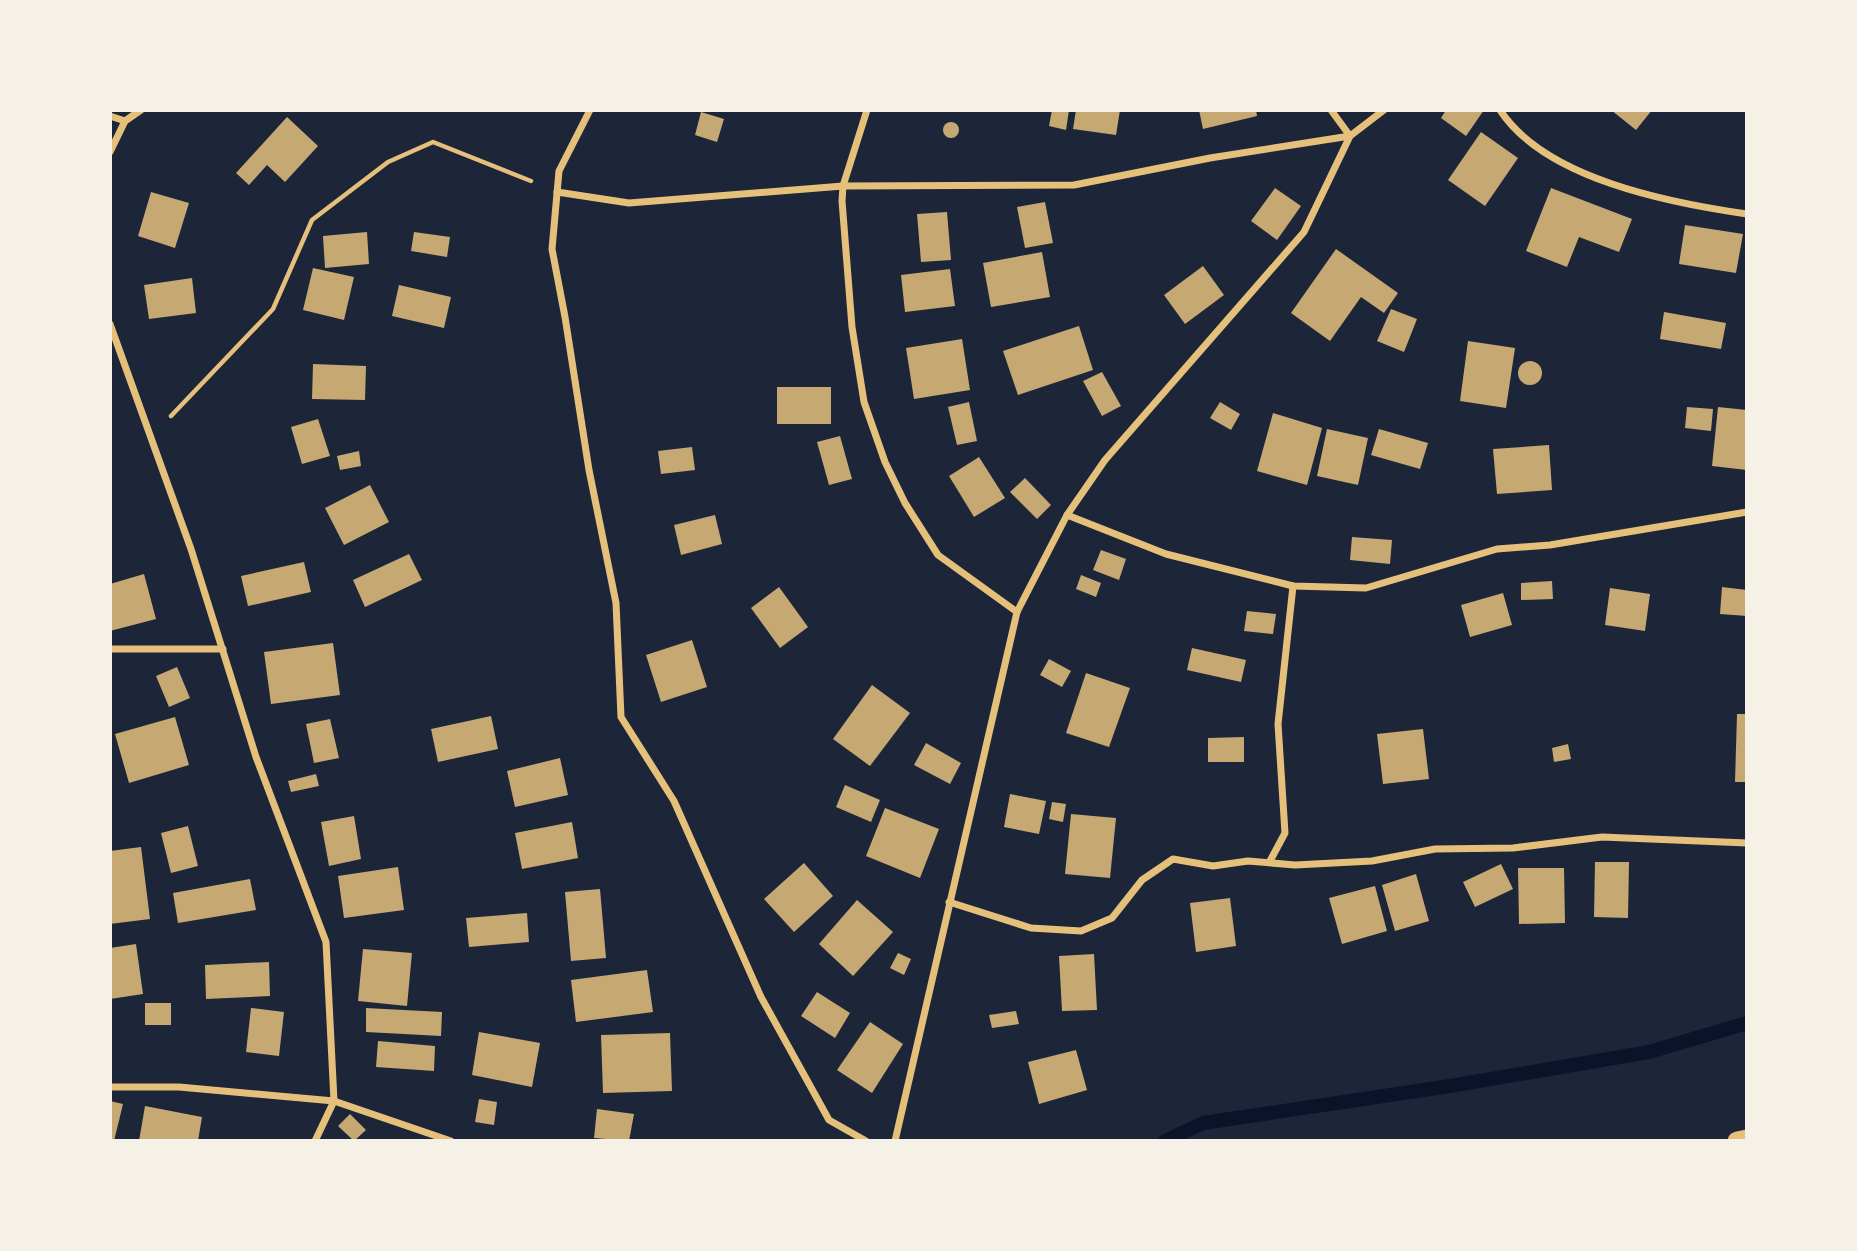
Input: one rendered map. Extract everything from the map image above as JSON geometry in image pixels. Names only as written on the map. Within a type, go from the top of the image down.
[{"type":"highway","points":[[1737,1141],[1747,1139]]},
{"type":"street","points":[[110,152],[125,121],[141,110]]},
{"type":"street","points":[[590,110],[559,172],[552,249],[589,470],[616,603],[621,717],[674,800],[761,997],[829,1120],[866,1141]]},
{"type":"street","points":[[867,110],[843,186],[842,209],[852,327],[864,402],[885,463],[905,503],[938,555],[1017,612]]},
{"type":"street","points":[[1331,110],[1350,136]]},
{"type":"street","points":[[895,1141],[1017,612],[1067,515],[1105,460],[1304,232],[1350,136],[1384,110]]},
{"type":"street","points":[[1500,110],[1532,146],[1571,168],[1648,195],[1747,214]]},
{"type":"street","points":[[110,116],[125,121]]},
{"type":"street","points":[[557,192],[629,204],[843,186],[1074,185],[1210,158],[1350,136]]},
{"type":"street","points":[[110,324],[191,549],[256,757],[326,942],[334,1101],[314,1141]]},
{"type":"street","points":[[1067,515],[1166,554],[1293,586],[1366,588],[1497,549],[1550,545],[1747,512]]},
{"type":"street","points":[[1270,861],[1285,833],[1278,724],[1293,586]]},
{"type":"street","points":[[110,649],[223,649]]},
{"type":"street","points":[[949,902],[1031,929],[1081,931],[1112,918],[1142,880],[1173,859],[1213,866],[1248,861],[1294,865],[1372,861],[1435,849],[1513,848],[1602,837],[1747,843]]},
{"type":"street","points":[[110,1087],[180,1087],[334,1101],[451,1141]]},
{"type":"path","points":[[151,437],[273,309],[312,220],[388,162],[433,142],[557,192]]},
{"type":"shaded area","points":[[110,110],[1747,110],[1747,1141],[110,1141]]},
{"type":"building","points":[[1052,110],[1069,110],[1066,130],[1049,126]]},
{"type":"building","points":[[1076,110],[1120,110],[1116,135],[1073,129]]},
{"type":"building","points":[[1199,110],[1256,110],[1257,116],[1203,129]]},
{"type":"building","points":[[1446,110],[1484,110],[1466,136],[1441,118]]},
{"type":"building","points":[[1611,110],[1652,110],[1636,130]]},
{"type":"building","points":[[701,112],[724,119],[717,142],[695,135]]},
{"type":"building","points":[[287,117],[318,146],[285,182],[267,165],[249,185],[236,173]]},
{"type":"building","points":[[948,122],[954,122],[959,130],[957,136],[948,138],[943,133],[943,127]]},
{"type":"building","points":[[1481,132],[1518,158],[1485,206],[1448,180]]},
{"type":"building","points":[[1275,188],[1301,206],[1277,240],[1251,221]]},
{"type":"building","points":[[1551,188],[1632,219],[1619,252],[1579,237],[1567,267],[1526,251]]},
{"type":"building","points":[[151,192],[189,203],[175,248],[138,236]]},
{"type":"building","points":[[1045,202],[1053,243],[1025,248],[1017,207]]},
{"type":"building","points":[[947,212],[951,260],[921,262],[917,214]]},
{"type":"building","points":[[1685,225],[1743,234],[1736,273],[1679,264]]},
{"type":"building","points":[[367,232],[369,264],[325,268],[323,236]]},
{"type":"building","points":[[414,232],[450,237],[447,257],[411,251]]},
{"type":"building","points":[[1336,249],[1398,293],[1384,313],[1361,297],[1330,341],[1291,313]]},
{"type":"building","points":[[1042,252],[1050,297],[991,307],[983,263]]},
{"type":"building","points":[[1203,266],[1224,295],[1185,324],[1164,295]]},
{"type":"building","points":[[313,268],[354,277],[344,320],[303,310]]},
{"type":"building","points":[[950,269],[955,306],[905,312],[901,275]]},
{"type":"building","points":[[192,278],[196,313],[149,319],[144,285]]},
{"type":"building","points":[[399,285],[451,297],[444,328],[392,316]]},
{"type":"building","points":[[1391,309],[1417,319],[1404,352],[1377,341]]},
{"type":"building","points":[[1664,312],[1726,323],[1721,349],[1660,339]]},
{"type":"building","points":[[1079,326],[1093,370],[1018,395],[1003,351]]},
{"type":"building","points":[[962,339],[970,390],[914,399],[906,348]]},
{"type":"building","points":[[1468,341],[1515,348],[1506,408],[1460,401]]},
{"type":"building","points":[[1530,361],[1539,364],[1542,373],[1539,382],[1530,385],[1521,382],[1518,373],[1521,364]]},
{"type":"building","points":[[313,364],[366,366],[365,400],[312,399]]},
{"type":"building","points":[[1102,372],[1121,406],[1102,416],[1083,381]]},
{"type":"building","points":[[777,387],[831,387],[831,424],[777,424]]},
{"type":"building","points":[[969,402],[977,441],[957,445],[948,407]]},
{"type":"building","points":[[1220,402],[1240,414],[1231,430],[1210,418]]},
{"type":"building","points":[[1687,407],[1713,409],[1711,431],[1685,428]]},
{"type":"building","points":[[1718,407],[1747,410],[1747,470],[1712,466]]},
{"type":"building","points":[[1273,413],[1322,428],[1307,485],[1257,471]]},
{"type":"building","points":[[318,419],[330,456],[302,464],[291,427]]},
{"type":"building","points":[[1327,429],[1368,438],[1358,485],[1317,476]]},
{"type":"building","points":[[1379,429],[1428,443],[1420,469],[1371,455]]},
{"type":"building","points":[[840,436],[852,479],[829,485],[817,442]]},
{"type":"building","points":[[1549,445],[1552,490],[1497,494],[1493,449]]},
{"type":"building","points":[[692,447],[695,470],[661,474],[658,451]]},
{"type":"building","points":[[359,451],[361,466],[340,470],[337,456]]},
{"type":"building","points":[[979,457],[1005,498],[974,517],[949,476]]},
{"type":"building","points":[[1025,478],[1051,505],[1037,519],[1010,492]]},
{"type":"building","points":[[370,485],[389,522],[344,545],[325,508]]},
{"type":"building","points":[[715,515],[722,544],[681,555],[674,525]]},
{"type":"building","points":[[1352,537],[1392,540],[1390,564],[1350,560]]},
{"type":"building","points":[[1101,550],[1126,559],[1119,580],[1093,570]]},
{"type":"building","points":[[409,554],[422,580],[365,607],[353,580]]},
{"type":"building","points":[[304,562],[311,592],[248,606],[241,576]]},
{"type":"building","points":[[144,574],[156,619],[110,631],[110,584]]},
{"type":"building","points":[[1081,575],[1101,583],[1096,597],[1076,589]]},
{"type":"building","points":[[1552,581],[1553,599],[1521,600],[1521,583]]},
{"type":"building","points":[[779,587],[808,627],[780,648],[751,608]]},
{"type":"building","points":[[1722,587],[1747,590],[1747,616],[1720,614]]},
{"type":"building","points":[[1610,588],[1650,594],[1645,631],[1605,625]]},
{"type":"building","points":[[1503,593],[1512,625],[1470,637],[1461,605]]},
{"type":"building","points":[[1247,611],[1276,614],[1273,634],[1244,631]]},
{"type":"building","points":[[692,640],[707,687],[661,702],[646,655]]},
{"type":"building","points":[[333,643],[340,695],[271,704],[264,652]]},
{"type":"building","points":[[1192,648],[1246,660],[1241,682],[1187,670]]},
{"type":"building","points":[[1049,659],[1071,671],[1062,687],[1040,675]]},
{"type":"building","points":[[177,667],[190,698],[169,707],[156,676]]},
{"type":"building","points":[[1086,673],[1130,688],[1109,747],[1066,733]]},
{"type":"building","points":[[872,685],[910,713],[870,766],[833,739]]},
{"type":"building","points":[[1737,714],[1747,714],[1747,782],[1735,782]]},
{"type":"building","points":[[491,716],[498,749],[438,762],[431,729]]},
{"type":"building","points":[[175,717],[189,765],[129,783],[115,734]]},
{"type":"building","points":[[330,719],[339,758],[314,763],[306,724]]},
{"type":"building","points":[[1423,729],[1429,779],[1383,784],[1377,734]]},
{"type":"building","points":[[1244,737],[1244,762],[1208,762],[1208,738]]},
{"type":"building","points":[[926,743],[961,763],[950,784],[914,765]]},
{"type":"building","points":[[1568,744],[1571,759],[1554,762],[1552,748]]},
{"type":"building","points":[[560,758],[568,795],[515,807],[507,771]]},
{"type":"building","points":[[316,774],[319,786],[291,792],[288,781]]},
{"type":"building","points":[[845,785],[880,800],[871,822],[836,807]]},
{"type":"building","points":[[1010,794],[1046,801],[1039,834],[1004,827]]},
{"type":"building","points":[[1052,802],[1066,804],[1063,822],[1049,819]]},
{"type":"building","points":[[885,808],[939,829],[920,878],[866,856]]},
{"type":"building","points":[[1071,814],[1116,818],[1110,878],[1065,874]]},
{"type":"building","points":[[354,816],[361,859],[329,866],[321,822]]},
{"type":"building","points":[[572,822],[578,858],[522,869],[515,833]]},
{"type":"building","points":[[188,826],[198,866],[171,873],[161,833]]},
{"type":"building","points":[[141,847],[150,919],[110,924],[110,851]]},
{"type":"building","points":[[1595,862],[1629,862],[1628,918],[1594,917]]},
{"type":"building","points":[[804,863],[833,896],[794,932],[764,899]]},
{"type":"building","points":[[1501,864],[1513,889],[1475,907],[1463,882]]},
{"type":"building","points":[[398,867],[404,910],[344,918],[338,876]]},
{"type":"building","points":[[1518,868],[1564,868],[1565,923],[1519,924]]},
{"type":"building","points":[[1416,874],[1429,921],[1395,931],[1382,885]]},
{"type":"building","points":[[250,879],[256,910],[178,923],[173,893]]},
{"type":"building","points":[[1375,886],[1387,931],[1342,944],[1329,898]]},
{"type":"building","points":[[600,889],[606,958],[571,961],[565,892]]},
{"type":"building","points":[[1230,898],[1236,946],[1196,952],[1190,903]]},
{"type":"building","points":[[857,900],[893,932],[853,976],[819,944]]},
{"type":"building","points":[[527,913],[529,942],[469,947],[466,918]]},
{"type":"building","points":[[136,944],[143,994],[110,999],[110,948]]},
{"type":"building","points":[[363,949],[412,953],[407,1006],[358,1001]]},
{"type":"building","points":[[898,953],[911,959],[904,975],[890,968]]},
{"type":"building","points":[[1094,954],[1097,1010],[1062,1011],[1059,956]]},
{"type":"building","points":[[269,962],[270,996],[206,999],[205,965]]},
{"type":"building","points":[[647,970],[653,1012],[576,1022],[571,980]]},
{"type":"building","points":[[817,992],[850,1013],[835,1038],[801,1016]]},
{"type":"building","points":[[145,1003],[171,1003],[171,1025],[145,1025]]},
{"type":"building","points":[[251,1008],[284,1012],[279,1056],[246,1052]]},
{"type":"building","points":[[366,1008],[442,1012],[441,1036],[366,1032]]},
{"type":"building","points":[[1016,1011],[1019,1024],[992,1028],[989,1015]]},
{"type":"building","points":[[870,1022],[903,1044],[872,1093],[837,1070]]},
{"type":"building","points":[[479,1032],[540,1043],[532,1087],[472,1075]]},
{"type":"building","points":[[670,1033],[672,1091],[603,1093],[601,1035]]},
{"type":"building","points":[[378,1041],[435,1046],[434,1071],[376,1067]]},
{"type":"building","points":[[1076,1050],[1087,1090],[1039,1104],[1028,1062]]},
{"type":"building","points":[[479,1099],[497,1102],[494,1125],[475,1122]]},
{"type":"building","points":[[110,1101],[123,1104],[114,1141],[110,1141]]},
{"type":"building","points":[[145,1106],[202,1117],[198,1141],[139,1141]]},
{"type":"building","points":[[597,1109],[634,1114],[629,1141],[594,1138]]},
{"type":"building","points":[[350,1114],[366,1130],[354,1141],[338,1126]]},
{"type":"waterway","points":[[1165,1141],[1203,1123],[1450,1086],[1649,1052],[1747,1023]]}]
